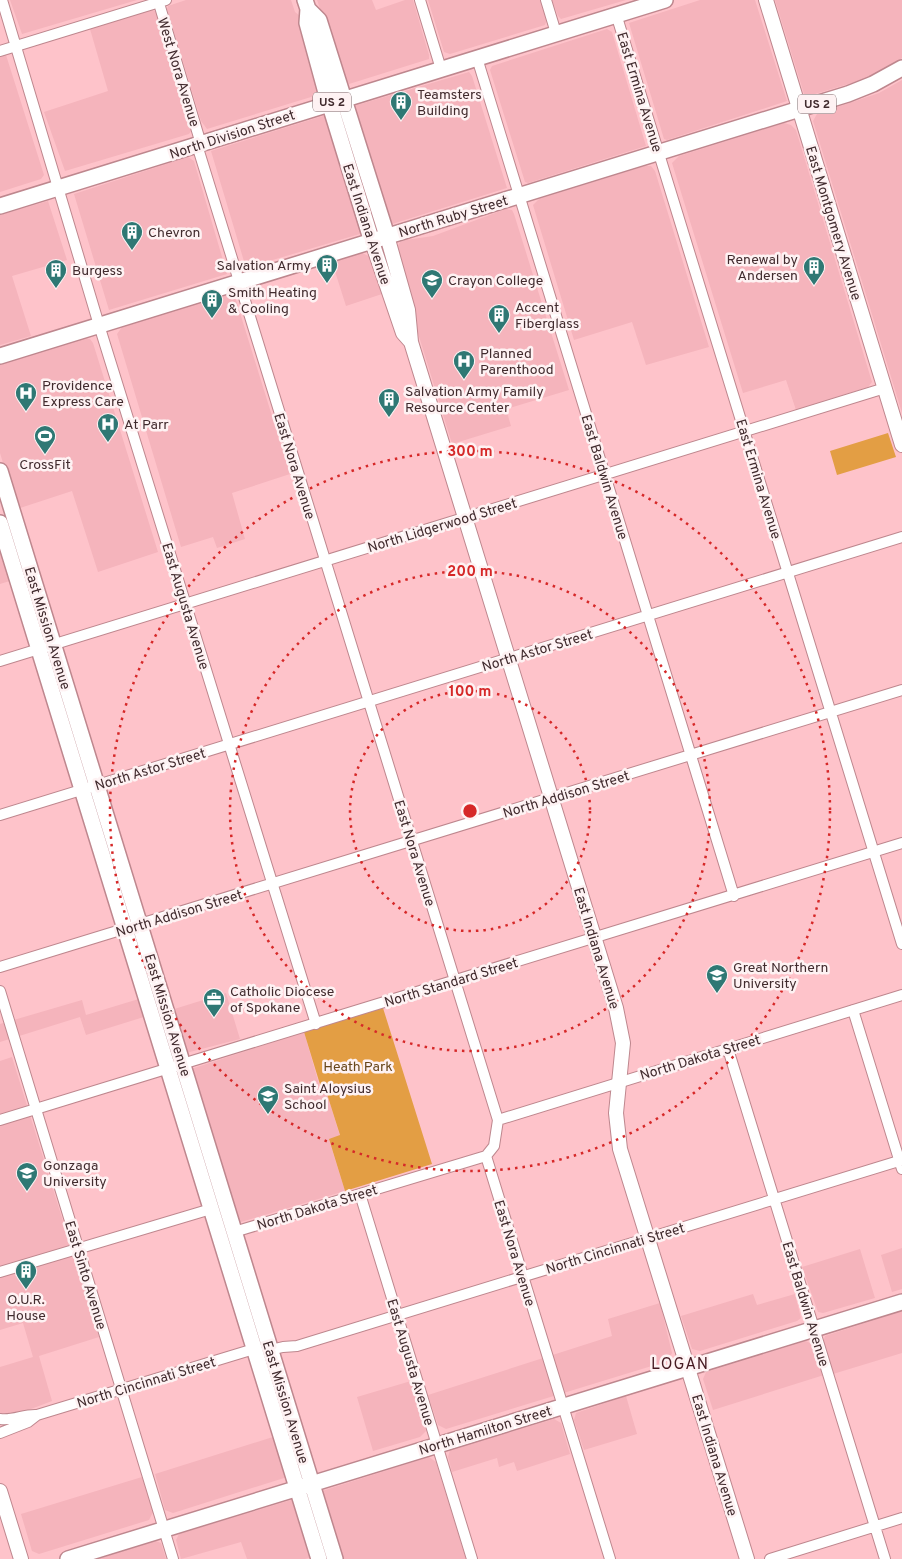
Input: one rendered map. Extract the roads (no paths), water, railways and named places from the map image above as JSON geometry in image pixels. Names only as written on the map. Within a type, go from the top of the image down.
[{"type":"main road","name":"North Division Street","points":[[0,206],[665,0]]},
{"type":"main road","name":"East Montgomery Avenue","points":[[766,0],[902,445]]},
{"type":"main road","name":"East Indiana Avenue","points":[[307,4],[319,20],[345,98],[408,310],[411,342],[616,1008],[623,1044],[616,1112],[620,1149],[747,1559]]},
{"type":"main road","name":"East Indiana Avenue","points":[[307,4],[307,23],[328,103],[403,333],[411,342]]},
{"type":"main road","name":"North Ruby Street","points":[[0,356],[799,110],[873,84],[902,68]]},
{"type":"main road","name":"East Mission Avenue","points":[[0,471],[81,790],[211,1209],[227,1225],[286,1403],[318,1559]]},
{"type":"main road","name":"East Mission Avenue","points":[[0,523],[97,785],[184,1064],[227,1225],[254,1349],[304,1486],[335,1559]]},
{"type":"main road","name":"North Hamilton Street","points":[[68,1559],[902,1302]]},
{"type":"main road","points":[[254,1349],[265,1358],[274,1384],[286,1403]]},
{"type":"main road","points":[[0,1491],[21,1559]]},
{"type":"street","name":"East Augusta Avenue","points":[[2,0],[99,325],[316,1024]]},
{"type":"street","points":[[420,0],[441,69]]},
{"type":"street","points":[[546,0],[556,33]]},
{"type":"street","points":[[0,51],[161,1]]},
{"type":"street","name":"West Nora Avenue","points":[[161,1],[199,144]]},
{"type":"street","name":"East Ermina Avenue","points":[[616,14],[902,944]]},
{"type":"street","name":"East Baldwin Avenue","points":[[477,58],[734,896]]},
{"type":"street","name":"East Nora Avenue","points":[[199,144],[324,561],[498,1120],[494,1146],[486,1156],[610,1559]]},
{"type":"street","name":"North Lidgerwood Street","points":[[0,662],[885,388]]},
{"type":"street","name":"North Astor Street","points":[[0,815],[902,537]]},
{"type":"street","name":"North Addison Street","points":[[0,968],[902,690]]},
{"type":"street","name":"North Standard Street","points":[[0,1120],[902,843]]},
{"type":"street","name":"East Sinto Avenue","points":[[0,991],[173,1559]]},
{"type":"street","name":"North Dakota Street","points":[[498,1120],[902,995]]},
{"type":"street","points":[[853,1010],[901,1163]]},
{"type":"street","name":"East Baldwin Avenue","points":[[728,1048],[885,1559]]},
{"type":"street","name":"North Dakota Street","points":[[227,1225],[360,1194],[486,1156]]},
{"type":"street","name":"North Cincinnati Street","points":[[270,1350],[283,1346],[297,1346],[901,1163]]},
{"type":"street","name":"East Augusta Avenue","points":[[360,1194],[472,1559]]},
{"type":"street","points":[[0,1272],[211,1209]]},
{"type":"street","name":"North Cincinnati Street","points":[[0,1434],[28,1422],[37,1415],[254,1349]]},
{"type":"street","name":"North Cincinnati Street","points":[[0,1419],[10,1419],[26,1414],[37,1415]]},
{"type":"street","points":[[770,1559],[902,1518]]},
{"type":"place","name":"Teamsters Building","points":[[401,121]]},
{"type":"place","name":"Chevron","points":[[132,251]]},
{"type":"place","name":"Salvation Army","points":[[327,284]]},
{"type":"place","name":"Renewal by Andersen","points":[[814,286]]},
{"type":"place","name":"Burgess","points":[[56,289]]},
{"type":"place","name":"Crayon College","points":[[432,299]]},
{"type":"place","name":"Smith Heating & Cooling","points":[[212,319]]},
{"type":"place","name":"Accent Fiberglass","points":[[499,334]]},
{"type":"place","name":"Planned Parenthood","points":[[464,380]]},
{"type":"place","name":"Providence Express Care","points":[[26,412]]},
{"type":"place","name":"Salvation Army Family Resource Center","points":[[389,418]]},
{"type":"place","name":"At Parr","points":[[108,443]]},
{"type":"place","name":"CrossFit","points":[[45,455]]},
{"type":"place","name":"Great Northern University","points":[[717,994]]},
{"type":"place","name":"Catholic Diocese of Spokane","points":[[214,1018]]},
{"type":"place","name":"Saint Aloysius School","points":[[268,1115]]},
{"type":"place","name":"Gonzaga University","points":[[27,1192]]},
{"type":"place","name":"O.U.R. House","points":[[26,1290]]},
{"type":"district","name":"LOGAN","points":[[680,1363]]},
{"type":"park label","name":"Heath Park","points":[[358,1066]]}]
